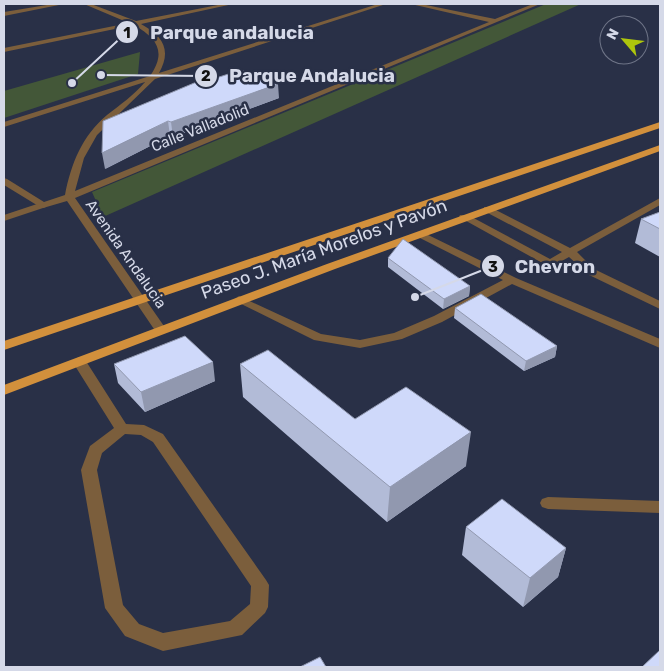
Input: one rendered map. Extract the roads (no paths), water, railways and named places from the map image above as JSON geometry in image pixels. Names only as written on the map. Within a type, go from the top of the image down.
[{"type":"highway","name":"Paseo J. María Morelos y Pavón","points":[[4,346],[660,125]]},
{"type":"highway","name":"Paseo J. María Morelos y Pavón","points":[[4,390],[160,329],[464,217],[660,148]]},
{"type":"street","points":[[4,14],[61,4]]},
{"type":"street","name":"Avenida Andalucia","points":[[87,4],[133,23],[159,41],[163,51],[163,62],[154,77],[101,125],[90,140],[73,170],[69,197],[160,329]]},
{"type":"street","points":[[4,50],[230,4]]},
{"type":"street","points":[[4,124],[383,4]]},
{"type":"street","points":[[414,4],[495,21]]},
{"type":"street","name":"Calle Valladolid","points":[[4,218],[69,197],[537,4]]},
{"type":"street","points":[[4,181],[43,205]]},
{"type":"street","points":[[550,263],[660,201]]},
{"type":"street","points":[[487,209],[570,252],[590,271]]},
{"type":"street","points":[[464,217],[550,263],[590,271],[660,305]]},
{"type":"street","points":[[420,234],[512,280],[660,344]]},
{"type":"street","points":[[239,300],[318,337],[360,344],[398,336],[438,319],[512,280]]},
{"type":"street","points":[[79,361],[122,429]]},
{"type":"street","points":[[122,429],[144,430],[158,438],[260,585],[258,607],[235,629],[163,642],[132,630],[114,608],[89,470],[95,450],[122,429]]},
{"type":"street","points":[[548,503],[660,507]]},
{"type":"place","name":"Parque Andalucia","points":[[101,75]]},
{"type":"place","name":"Parque andalucia","points":[[72,83]]},
{"type":"place","name":"Chevron","points":[[415,297]]}]
